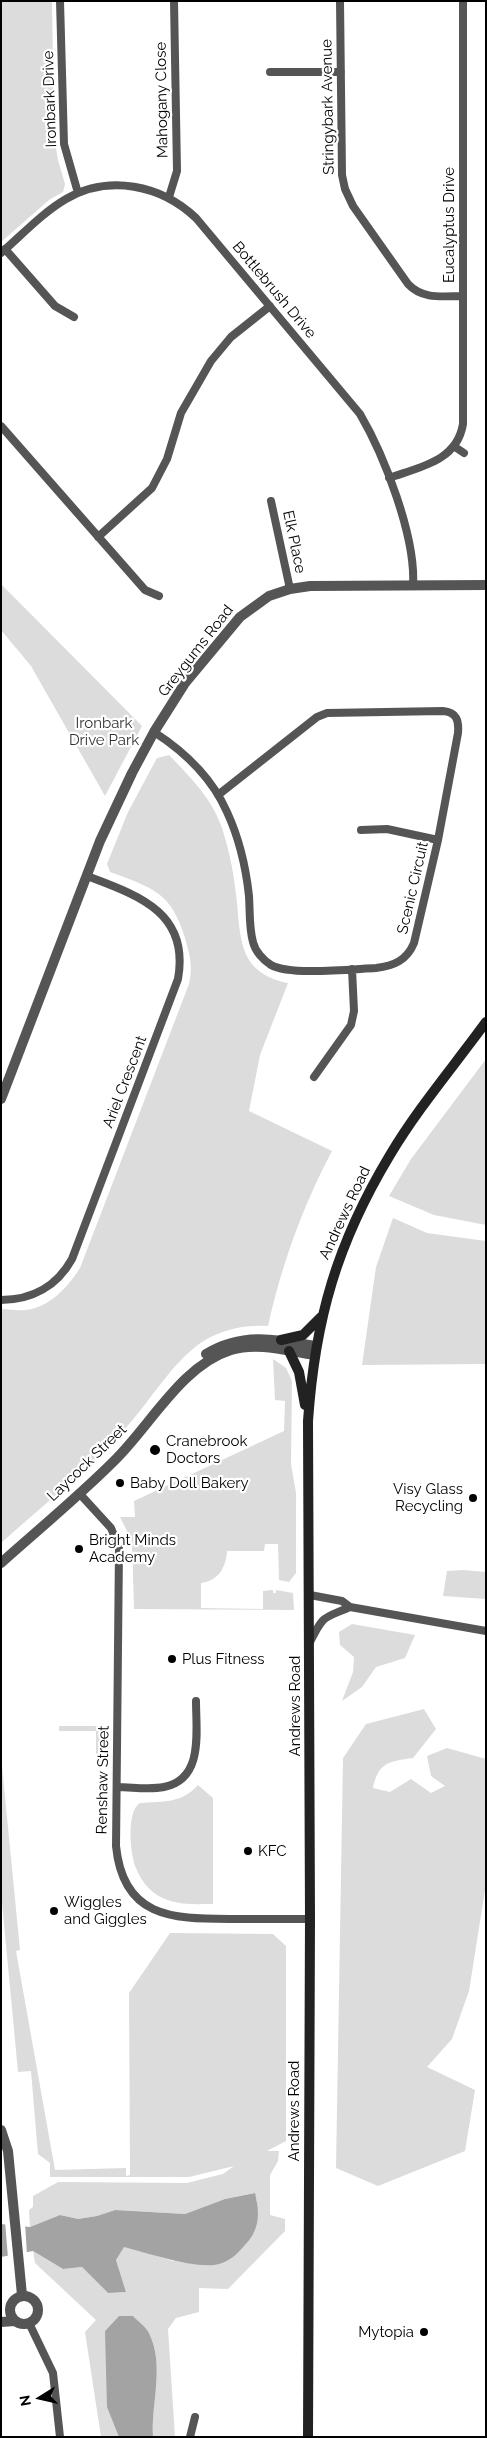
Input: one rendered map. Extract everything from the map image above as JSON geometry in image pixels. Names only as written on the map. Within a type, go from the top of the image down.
[{"type":"main road","name":"Andrews Road","points":[[308,2437],[310,1595],[308,1421],[314,1351],[333,1276],[348,1235],[390,1154],[486,1022]]},
{"type":"main road","points":[[281,1340],[303,1335],[322,1317]]},
{"type":"main road","points":[[289,1351],[299,1372],[308,1421]]},
{"type":"street","name":"Ironbark Drive","points":[[60,1],[64,144],[78,193]]},
{"type":"street","name":"Mahogany Close","points":[[169,197],[177,171],[174,1]]},
{"type":"street","name":"Stringybark Avenue","points":[[340,1],[342,174],[349,199],[408,284],[416,292],[429,296],[463,296]]},
{"type":"street","name":"Eucalyptus Drive","points":[[455,447],[462,430],[464,415],[463,1]]},
{"type":"street","points":[[270,72],[341,72]]},
{"type":"street","name":"Bottlebrush Drive","points":[[3,251],[57,205],[78,193],[99,187],[123,185],[142,188],[169,197],[196,218],[360,414],[376,444],[389,478],[402,520],[413,567],[413,585]]},
{"type":"street","points":[[3,251],[55,306],[74,317]]},
{"type":"street","points":[[98,537],[152,488],[168,459],[181,413],[211,361],[231,336],[270,306]]},
{"type":"street","points":[[1,426],[141,586],[159,596]]},
{"type":"street","points":[[389,478],[438,460],[455,447],[464,454]]},
{"type":"street","name":"Elk Place","points":[[271,501],[290,589]]},
{"type":"street","name":"Greygums Road","points":[[1,1099],[113,812],[154,732],[185,683],[240,617],[264,599],[290,589],[315,586],[486,585]]},
{"type":"street","points":[[218,796],[324,714],[334,711],[443,711],[455,715],[462,710]]},
{"type":"street","name":"Scenic Circuit","points":[[154,732],[190,758],[218,796],[233,827],[248,888],[251,935],[258,952],[266,961],[281,969],[352,969],[391,966],[400,962],[410,951],[416,938],[438,840],[458,733],[458,722],[455,715]]},
{"type":"street","points":[[361,830],[383,828],[438,840]]},
{"type":"street","name":"Ariel Crescent","points":[[1,1300],[24,1297],[47,1288],[59,1278],[72,1259],[178,979],[180,965],[178,944],[173,931],[161,913],[136,895],[87,876]]},
{"type":"street","points":[[314,1077],[351,1025],[354,1011],[352,969]]},
{"type":"street","name":"Laycock Street","points":[[1,1563],[79,1493],[137,1437],[186,1378],[196,1363],[221,1346],[251,1338],[281,1340],[314,1351]]},
{"type":"street","name":"Laycock Street","points":[[186,1378],[212,1358],[230,1350],[261,1347],[289,1351],[314,1351]]},
{"type":"street","name":"Renshaw Street","points":[[79,1493],[111,1528],[119,1548],[116,1846],[120,1869],[134,1894],[149,1907],[166,1916],[190,1919],[310,1918]]},
{"type":"street","points":[[310,1595],[342,1601],[350,1607],[486,1631]]},
{"type":"street","points":[[310,1642],[319,1624],[326,1617],[350,1607]]},
{"type":"street","points":[[117,1787],[163,1787],[185,1777],[191,1768],[194,1758],[196,1701]]},
{"type":"street","points":[[1,2130],[8,2150],[22,2295]]},
{"type":"street","points":[[1,2308],[22,2295],[31,2297],[38,2307],[38,2315],[29,2324],[15,2321],[1,2322]]},
{"type":"street","points":[[11,2303],[10,2313],[15,2321]]},
{"type":"street","points":[[29,2324],[53,2373],[60,2437]]},
{"type":"street","points":[[190,2437],[195,2417]]},
{"type":"green space","points":[[1,1],[52,1],[54,136],[65,184],[63,192],[49,200],[1,242]]},
{"type":"green space","name":"Ironbark Drive Park","points":[[1,584],[142,726],[105,796],[31,666],[1,630]]},
{"type":"green space","points":[[169,755],[192,780],[218,817],[233,872],[240,934],[249,959],[258,970],[270,978],[288,983],[260,1055],[249,1111],[332,1151],[311,1194],[286,1258],[268,1326],[242,1327],[226,1331],[202,1342],[191,1350],[110,1445],[80,1474],[1,1543],[1,1309],[25,1310],[50,1301],[64,1289],[80,1268],[189,984],[191,972],[190,956],[180,923],[173,911],[158,894],[149,888],[110,872],[107,864],[128,812],[157,758]]},
{"type":"green space","points":[[486,1059],[486,1225],[434,1215],[389,1196],[411,1159]]},
{"type":"green space","points":[[393,1218],[427,1233],[486,1241],[486,1364],[362,1365],[376,1267]]},
{"type":"green space","points":[[273,1359],[286,1368],[292,1381],[291,1464],[296,1493],[296,1573],[289,1582],[279,1580],[278,1544],[265,1544],[264,1551],[227,1551],[225,1563],[220,1573],[212,1580],[201,1583],[201,1608],[263,1609],[263,1591],[273,1590],[273,1593],[276,1593],[276,1590],[293,1593],[294,1610],[134,1609],[132,1541],[120,1517],[135,1517],[134,1501],[284,1431],[285,1401],[275,1400]]},
{"type":"green space","points":[[447,1571],[486,1572],[486,1599],[443,1596]]},
{"type":"green space","points":[[352,1624],[415,1635],[405,1658],[376,1667],[362,1687],[342,1701],[353,1672],[354,1657],[340,1645],[339,1632]]},
{"type":"green space","points":[[424,1709],[436,1729],[413,1758],[397,1760],[382,1768],[378,1773],[373,1788],[390,1792],[411,1779],[431,1793],[445,1786],[431,1776],[427,1756],[447,1748],[486,1759],[486,1884],[469,1991],[452,2039],[427,2067],[475,2090],[465,2151],[378,2186],[336,2168],[343,1758],[366,1724]]},
{"type":"green space","points":[[59,1726],[102,1726],[101,1754],[96,1754],[96,1731],[59,1731]]},
{"type":"green space","points":[[1,1756],[20,1950],[16,1951],[55,2170],[126,2168],[126,2176],[130,2175],[129,1993],[170,1933],[273,1934],[286,1946],[286,2141],[267,2151],[279,2151],[278,2161],[270,2175],[270,2215],[285,2219],[285,2231],[228,2289],[199,2288],[199,2312],[176,2318],[168,2329],[175,2437],[153,2437],[157,2371],[154,2345],[149,2333],[133,2316],[119,2316],[105,2331],[119,2437],[101,2437],[85,2332],[96,2320],[35,2263],[33,2251],[63,2269],[82,2267],[108,2293],[126,2292],[116,2260],[124,2246],[173,2261],[257,2201],[254,2193],[225,2199],[185,2214],[115,2210],[97,2216],[78,2219],[60,2215],[30,2227],[29,2210],[33,2207],[33,2196],[58,2182],[187,2183],[223,2174],[234,2166],[189,2177],[50,2177],[50,2163],[38,2154],[31,2071],[18,2072],[1,1892]]},
{"type":"green space","points":[[198,1785],[213,1798],[213,1904],[178,1903],[157,1895],[147,1887],[140,1876],[132,1853],[131,1824],[136,1808],[140,1803],[178,1799],[185,1796]]},
{"type":"shaded area","points":[[255,2193],[258,2208],[256,2228],[249,2240],[233,2257],[219,2264],[199,2265],[124,2247],[116,2260],[126,2292],[108,2293],[82,2267],[63,2269],[33,2251],[1,2257],[1,2224],[30,2227],[60,2215],[78,2219],[97,2216],[115,2210],[185,2214],[225,2199]]},
{"type":"shaded area","points":[[119,2316],[133,2316],[148,2331],[154,2346],[157,2371],[153,2437],[119,2437],[107,2407],[105,2331]]},
{"type":"pier","points":[[5,2221],[25,2223],[27,2255],[8,2258]]},
{"type":"place","name":"Cranebrook Doctors","points":[[155,1450]]},
{"type":"place","name":"Baby Doll Bakery","points":[[120,1483]]},
{"type":"place","name":"Visy Glass Recycling","points":[[473,1498]]},
{"type":"place","name":"Bright Minds Academy","points":[[79,1549]]},
{"type":"place","name":"Plus Fitness","points":[[172,1659]]},
{"type":"place","name":"KFC","points":[[248,1851]]},
{"type":"place","name":"Wiggles and Giggles","points":[[54,1911]]},
{"type":"place","name":"Mytopia","points":[[424,2332]]}]
